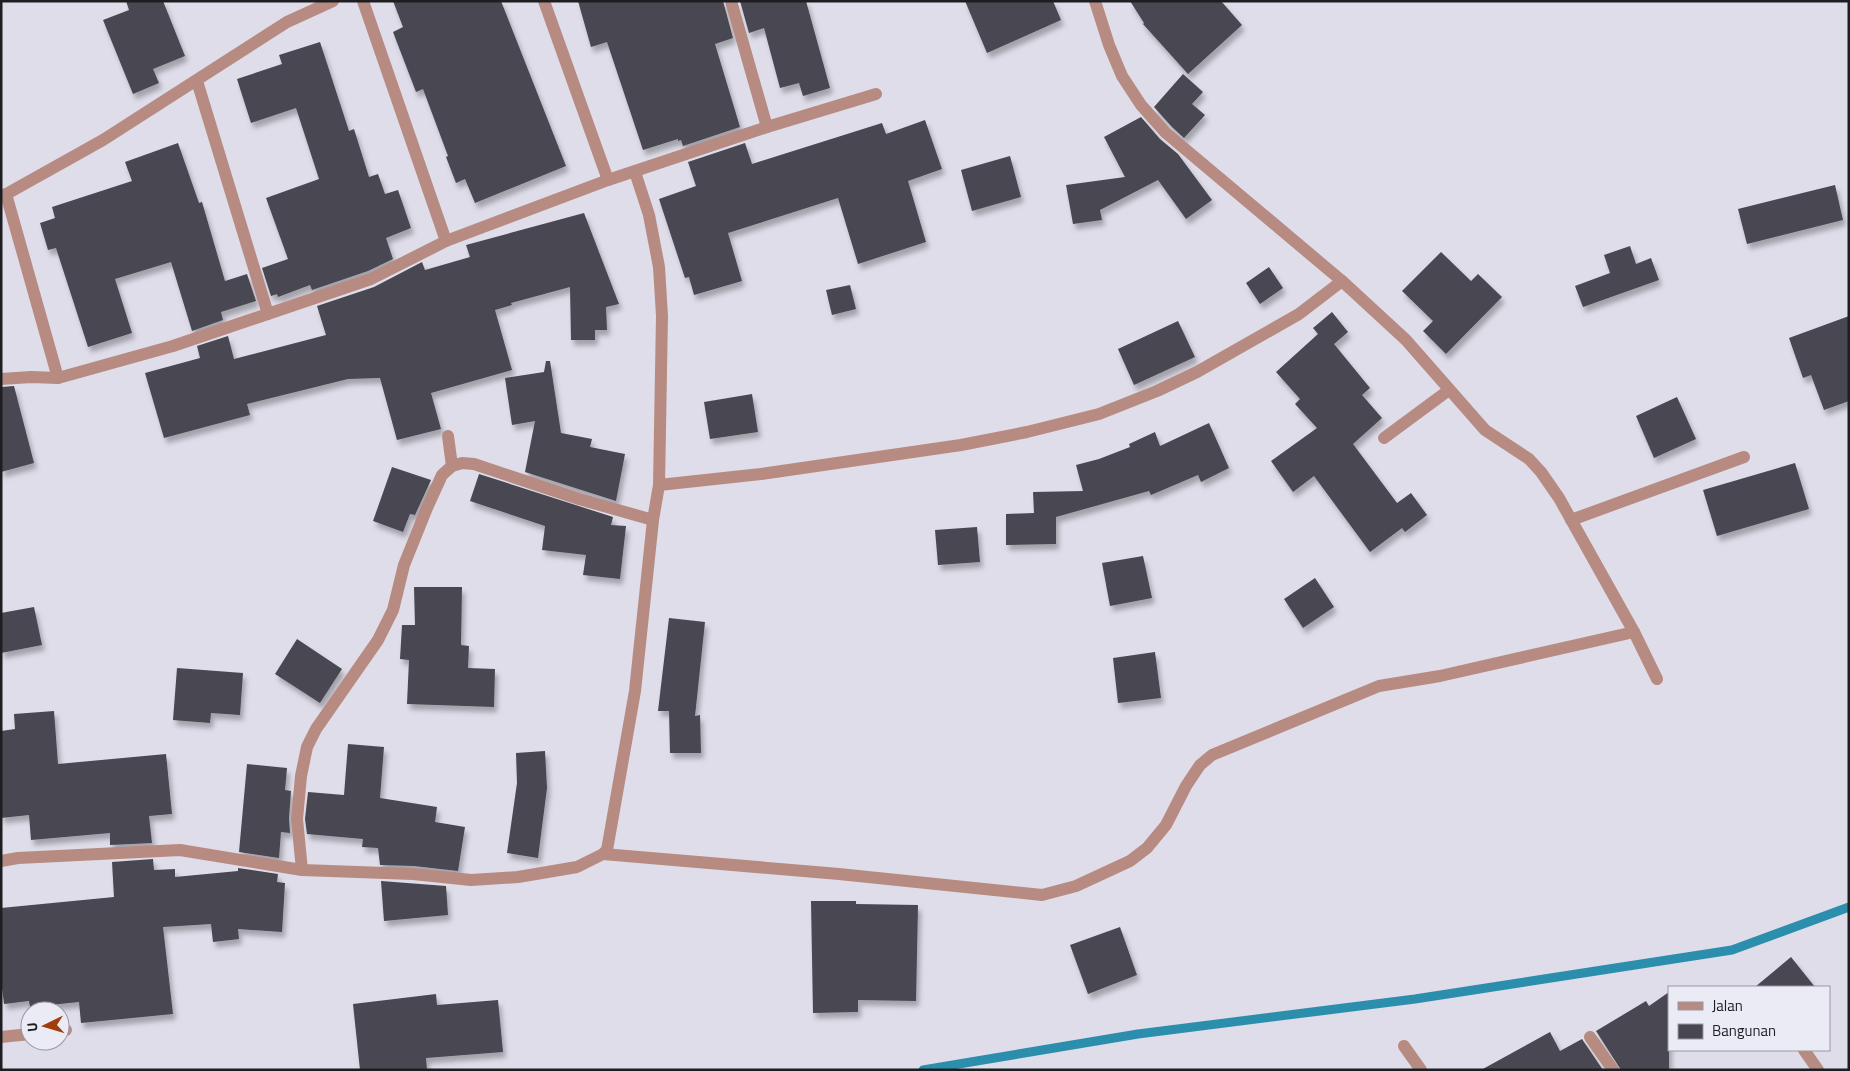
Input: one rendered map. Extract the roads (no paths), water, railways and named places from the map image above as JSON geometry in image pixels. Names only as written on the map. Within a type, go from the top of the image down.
[{"type":"street","points":[[58,378],[3,195],[103,140],[287,22],[332,1]]},
{"type":"street","points":[[363,1],[446,241]]},
{"type":"street","points":[[544,1],[608,180]]},
{"type":"street","points":[[731,1],[767,127]]},
{"type":"street","points":[[1096,1],[1109,45],[1122,76],[1141,105],[1166,134],[1342,280],[1406,340],[1485,430],[1529,459],[1554,492],[1571,520],[1634,632],[1657,679]]},
{"type":"street","points":[[197,81],[268,314]]},
{"type":"street","points":[[1,379],[58,378],[173,346],[371,278],[446,241],[608,180],[767,127],[876,94]]},
{"type":"street","points":[[1,861],[18,858],[180,850],[302,870],[413,874],[471,880],[518,877],[577,867],[603,854],[607,850],[635,691],[658,485],[662,316],[660,267],[649,215],[635,172]]},
{"type":"street","points":[[658,485],[761,474],[961,445],[1027,432],[1099,414],[1157,391],[1197,372],[1299,314],[1342,280]]},
{"type":"street","points":[[1384,438],[1449,390]]},
{"type":"street","points":[[448,436],[452,466]]},
{"type":"street","points":[[1571,520],[1744,457]]},
{"type":"street","points":[[302,870],[297,819],[301,776],[307,747],[316,729],[378,640],[393,610],[404,565],[442,475],[452,466],[462,463],[474,464],[579,499],[653,520]]},
{"type":"street","points":[[603,854],[839,874],[1042,895],[1076,886],[1130,860],[1147,848],[1166,825],[1186,786],[1200,765],[1212,755],[1379,686],[1440,676],[1634,632]]},
{"type":"street","points":[[1,1037],[20,1035]]},
{"type":"street","points":[[1590,1036],[1613,1070]]},
{"type":"street","points":[[1404,1046],[1421,1070]]},
{"type":"street","points":[[1805,1051],[1818,1070]]},
{"type":"waterway","points":[[923,1070],[1138,1034],[1415,999],[1732,950],[1849,907]]}]
